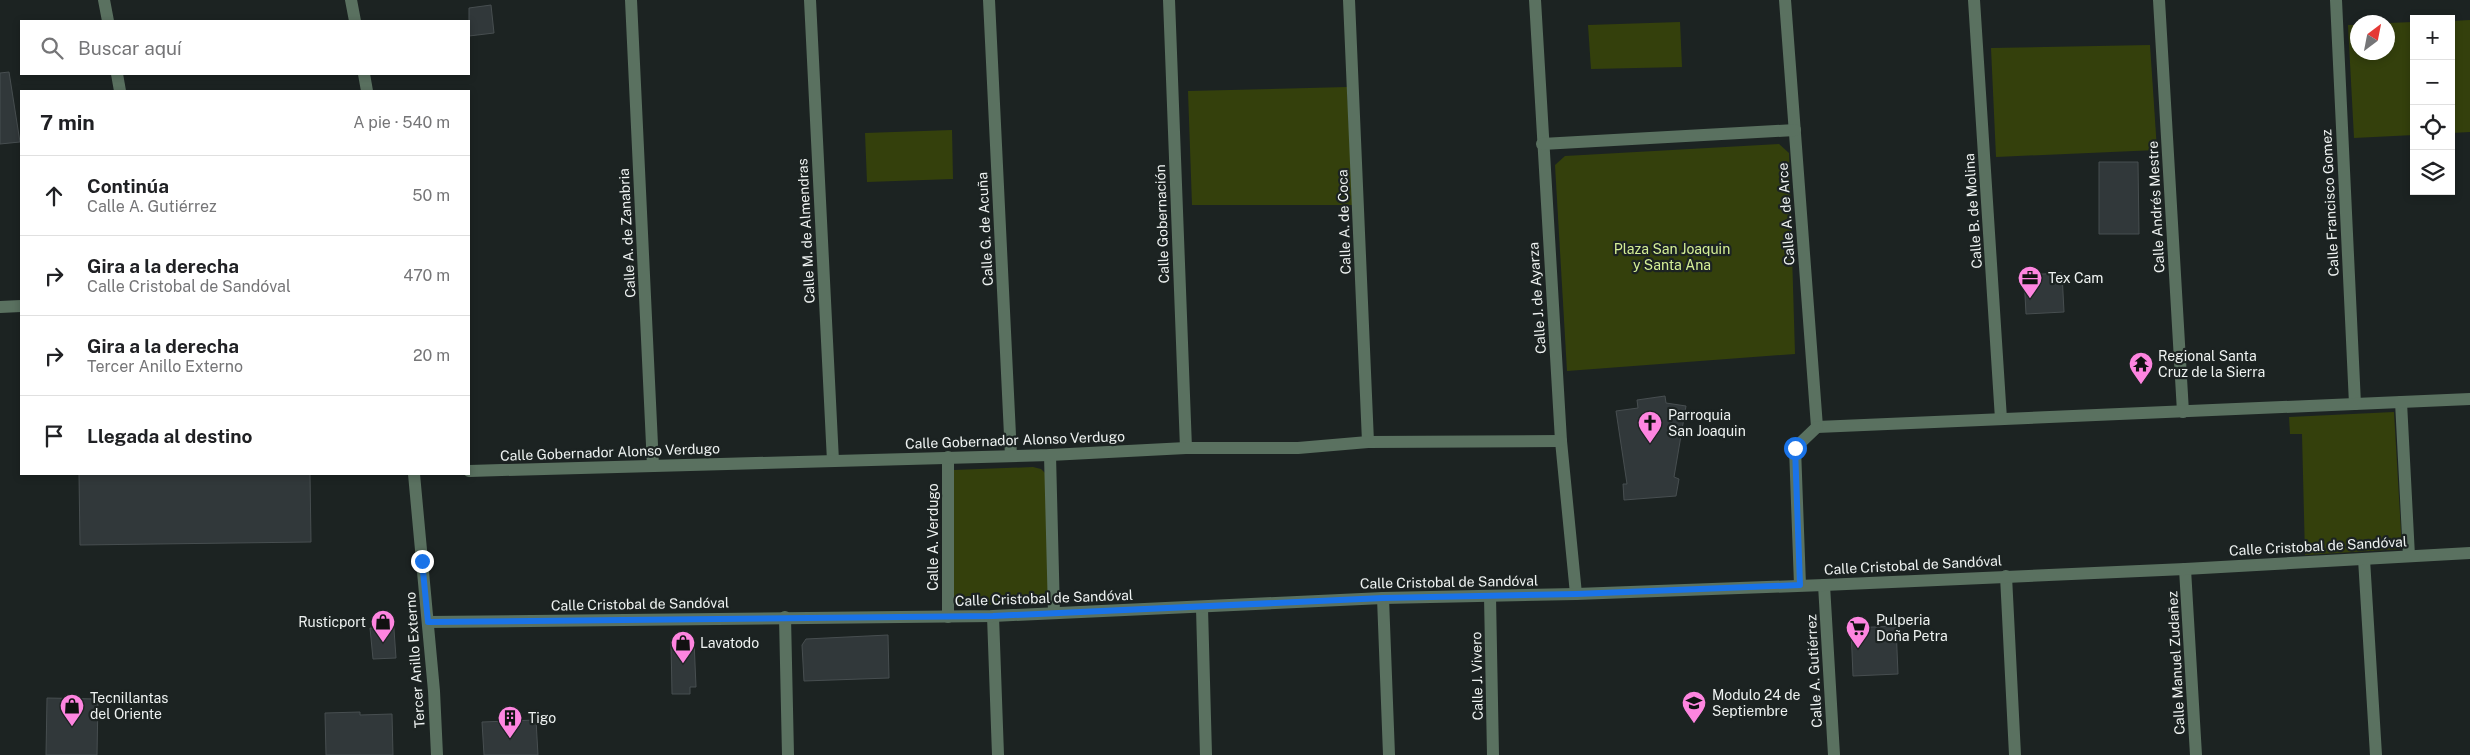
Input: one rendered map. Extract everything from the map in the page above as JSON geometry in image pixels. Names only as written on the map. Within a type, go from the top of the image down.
[{"type":"street","points":[[104,0],[108,20]]},
{"type":"street","points":[[351,0],[355,20]]},
{"type":"street","name":"Calle A. de Zanabria","points":[[631,0],[653,466]]},
{"type":"street","name":"Calle M. de Almendras","points":[[810,0],[833,460]]},
{"type":"street","name":"Calle G. de Acuña","points":[[989,0],[1011,456]]},
{"type":"street","name":"Calle Gobernación","points":[[1169,0],[1186,448]]},
{"type":"street","name":"Calle A. de Coca","points":[[1349,0],[1368,442]]},
{"type":"street","name":"Calle J. de Ayarza","points":[[1534,0],[1561,441],[1576,594]]},
{"type":"street","name":"Calle A. de Arce","points":[[1784,0],[1817,427]]},
{"type":"street","name":"Calle B. de Molina","points":[[1974,0],[2001,419]]},
{"type":"street","name":"Calle Andrés Mestre","points":[[2159,0],[2183,412]]},
{"type":"street","name":"Calle Francisco Gomez","points":[[2336,0],[2355,404]]},
{"type":"street","points":[[117,75],[120,90]]},
{"type":"street","points":[[364,75],[367,90]]},
{"type":"street","points":[[1542,144],[1795,130]]},
{"type":"street","points":[[0,306],[20,306]]},
{"type":"street","points":[[1800,585],[1795,448],[1817,427],[2470,399]]},
{"type":"street","points":[[2401,402],[2409,556]]},
{"type":"street","name":"Calle Gobernador Alonso Verdugo","points":[[470,471],[1050,455],[1186,448],[1298,448],[1368,442],[1561,441]]},
{"type":"street","points":[[1050,455],[1054,613]]},
{"type":"street","name":"Calle A. Verdugo","points":[[948,457],[948,617]]},
{"type":"street","name":"Tercer Anillo Externo","points":[[414,475],[428,622],[437,755]]},
{"type":"street","name":"Calle Cristobal de Sandóval","points":[[428,622],[993,616],[1202,608],[1383,598],[1576,594],[1824,585],[2185,569],[2470,553]]},
{"type":"street","points":[[2364,559],[2376,755]]},
{"type":"street","name":"Calle Manuel Zudañez","points":[[2185,569],[2196,755]]},
{"type":"street","points":[[2006,576],[2015,755]]},
{"type":"street","name":"Calle A. Gutiérrez","points":[[1824,585],[1834,755]]},
{"type":"street","name":"Calle J. Vivero","points":[[1490,596],[1493,755]]},
{"type":"street","points":[[1383,598],[1389,755]]},
{"type":"street","points":[[1202,608],[1206,755]]},
{"type":"street","points":[[993,616],[998,755]]},
{"type":"street","points":[[785,617],[788,755]]},
{"type":"green space","points":[[2470,20],[2470,132],[2455,133],[2455,21]]},
{"type":"green space","points":[[1680,22],[1682,67],[1591,69],[1588,25]]},
{"type":"green space","points":[[2410,22],[2410,135],[2354,138],[2348,25],[2350,25],[2350,60],[2395,60],[2395,23]]},
{"type":"green space","points":[[2150,45],[2157,150],[1996,157],[1991,48]]},
{"type":"green space","points":[[1347,87],[1353,205],[1192,205],[1188,91]]},
{"type":"green space","points":[[952,130],[953,179],[867,182],[865,133]]},
{"type":"green space","name":"Plaza San Joaquin y Santa Ana","points":[[1779,144],[1789,153],[1795,354],[1567,371],[1555,165],[1565,156]]},
{"type":"green space","points":[[2394,412],[2402,549],[2305,555],[2302,434],[2290,434],[2289,417]]},
{"type":"green space","points":[[1033,467],[1041,469],[1046,474],[1049,591],[1040,604],[954,605],[954,470]]},
{"type":"building","points":[[491,5],[494,33],[470,36],[469,8]]},
{"type":"building","points":[[9,72],[20,142],[0,144],[0,73]]},
{"type":"building","points":[[2099,162],[2138,162],[2139,234],[2099,234]]},
{"type":"building","points":[[2062,273],[2064,312],[2026,314],[2024,275]]},
{"type":"building","name":"Parroquia San Joaquin","points":[[1665,396],[1666,403],[1686,406],[1674,477],[1679,479],[1676,496],[1624,500],[1623,484],[1627,484],[1616,411],[1638,408],[1637,400]]},
{"type":"building","points":[[79,475],[310,475],[311,542],[80,545]]},
{"type":"building","name":"Rusticport","points":[[393,615],[396,658],[373,659],[370,628],[375,628],[374,616]]},
{"type":"building","points":[[1896,626],[1898,674],[1853,676],[1851,628]]},
{"type":"building","points":[[888,635],[889,678],[804,681],[802,645],[806,639]]},
{"type":"building","name":"Lavatodo","points":[[694,640],[696,687],[690,687],[690,694],[672,694],[671,641]]},
{"type":"building","name":"Tecnillantas del Oriente","points":[[47,698],[98,699],[97,755],[46,755]]},
{"type":"building","points":[[360,712],[360,715],[392,714],[393,755],[326,755],[325,713]]},
{"type":"building","name":"Tigo","points":[[536,720],[538,755],[484,755],[482,722]]},
{"type":"place","name":"Tex Cam","points":[[2030,299]]},
{"type":"place","name":"Regional Santa Cruz de la Sierra","points":[[2141,385]]},
{"type":"place","name":"Parroquia San Joaquin","points":[[1650,444]]},
{"type":"place","name":"Rusticport","points":[[383,643]]},
{"type":"place","name":"Pulperia Doña Petra","points":[[1858,649]]},
{"type":"place","name":"Lavatodo","points":[[683,664]]},
{"type":"place","name":"Modulo 24 de Septiembre","points":[[1694,724]]},
{"type":"place","name":"Tecnillantas del Oriente","points":[[72,727]]},
{"type":"place","name":"Tigo","points":[[510,739]]},
{"type":"route","points":[[422,561],[428,622],[993,616],[1202,608],[1383,598],[1576,594],[1800,585],[1795,448]]}]
